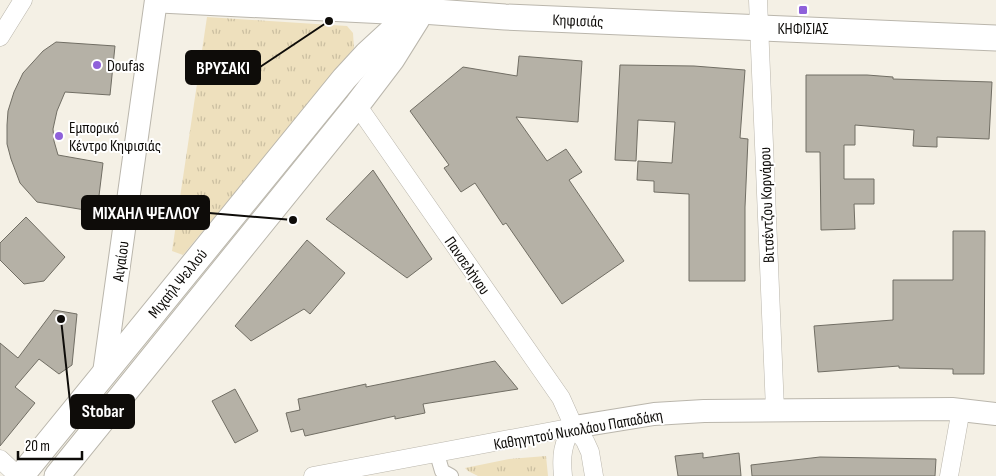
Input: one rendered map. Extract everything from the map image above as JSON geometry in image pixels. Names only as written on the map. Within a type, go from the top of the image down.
[{"type":"main road","name":"Κηφισιάς","points":[[160,0],[263,2],[387,11],[427,5],[500,8],[759,28],[996,38]]},
{"type":"main road","name":"Μιχαήλ Ψελλού","points":[[19,476],[344,79],[392,31],[427,5]]},
{"type":"main road","name":"Μιχαήλ Ψελλού","points":[[57,476],[357,105],[392,59],[427,5]]},
{"type":"street","points":[[0,37],[24,0]]},
{"type":"street","name":"Αιγαίου","points":[[104,373],[156,0]]},
{"type":"street","name":"Βιτσέντζου Κορνάρου","points":[[758,0],[775,410]]},
{"type":"street","name":"Πανσελήνου","points":[[357,105],[561,398],[574,427],[585,441],[590,452],[594,476]]},
{"type":"street","points":[[949,476],[961,409]]},
{"type":"street","name":"Καθηγητού Νικολάου Παπαδάκη","points":[[313,476],[574,427],[654,414],[775,410],[961,409],[996,414]]},
{"type":"street","points":[[563,476],[562,453],[567,436],[574,427]]},
{"type":"street","points":[[437,454],[442,471],[451,476]]},
{"type":"street","points":[[0,459],[19,476]]},
{"type":"green space","points":[[207,17],[347,26],[353,33],[354,48],[183,255],[172,251]]},
{"type":"green space","points":[[546,456],[548,476],[478,476],[465,468],[509,459]]},
{"type":"building","points":[[56,42],[115,46],[110,95],[65,92],[57,111],[53,129],[58,155],[103,163],[97,212],[37,202],[20,183],[7,144],[8,111],[23,73],[43,51]]},
{"type":"building","points":[[519,56],[582,61],[578,122],[516,117],[547,161],[566,149],[582,172],[569,180],[624,261],[562,304],[506,223],[503,225],[475,183],[461,192],[444,168],[449,165],[410,111],[463,67],[517,76]]},
{"type":"building","points":[[620,65],[694,66],[745,70],[740,138],[748,139],[745,207],[745,281],[689,281],[689,194],[654,192],[654,181],[637,180],[638,161],[672,163],[675,122],[638,120],[636,161],[615,160]]},
{"type":"building","points":[[806,75],[867,75],[893,77],[893,79],[992,82],[989,139],[937,137],[937,147],[913,146],[914,130],[855,125],[855,145],[844,145],[844,179],[874,179],[874,204],[854,204],[855,229],[821,230],[820,152],[806,152]]},
{"type":"building","points":[[373,170],[432,259],[407,278],[326,219]]},
{"type":"building","points":[[26,217],[65,257],[44,281],[24,284],[0,260],[0,243]]},
{"type":"building","points":[[953,231],[985,231],[984,374],[953,374],[953,369],[899,368],[899,366],[818,372],[814,326],[893,320],[893,280],[953,280]]},
{"type":"building","points":[[307,240],[345,273],[310,314],[304,309],[251,341],[235,326]]},
{"type":"building","points":[[54,310],[77,314],[72,365],[59,374],[39,359],[15,387],[35,403],[0,446],[0,343],[18,358]]},
{"type":"building","points":[[495,361],[518,389],[423,404],[425,413],[395,419],[395,416],[305,436],[303,429],[291,432],[286,413],[300,410],[298,399],[366,384],[366,387]]},
{"type":"building","points":[[235,389],[258,431],[235,443],[212,401]]},
{"type":"building","points":[[703,453],[703,458],[739,453],[741,476],[678,476],[675,456]]},
{"type":"building","points":[[820,457],[936,459],[935,476],[752,476],[751,465]]},
{"type":"place","name":"ΚΗΦΙΣΙΑΣ","points":[[803,10]]},
{"type":"place","name":"ΒΡΥΣΑΚΙ","points":[[329,21]]},
{"type":"place","name":"Doufas","points":[[97,65]]},
{"type":"place","name":"Εμπορικό Κέντρο Κηφισιάς","points":[[59,136]]},
{"type":"place","name":"ΜΙΧΑΗΛ ΨΕΛΛΟΥ","points":[[293,220]]},
{"type":"place","name":"Stobar","points":[[61,319]]}]
